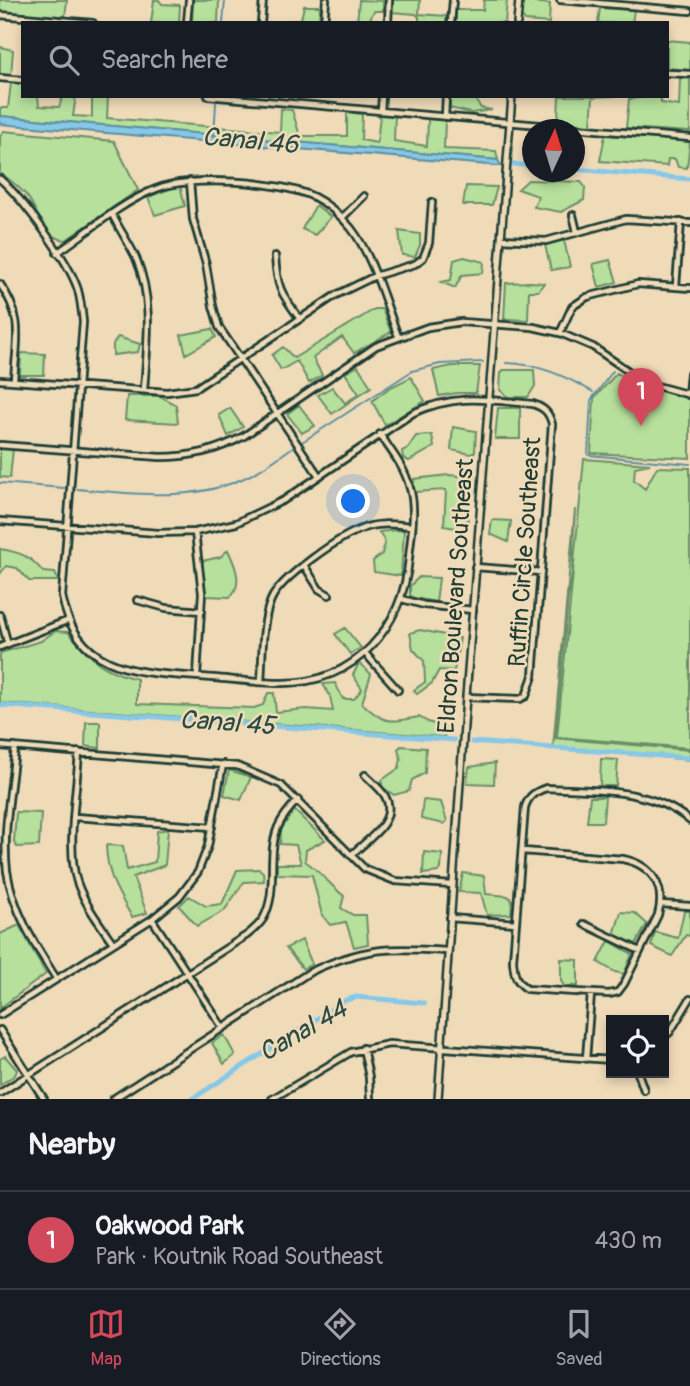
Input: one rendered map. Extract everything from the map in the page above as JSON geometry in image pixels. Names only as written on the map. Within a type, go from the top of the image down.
[{"type":"street","points":[[187,21],[189,0]]},
{"type":"street","points":[[261,21],[263,0]]},
{"type":"street","points":[[324,21],[326,0]]},
{"type":"street","points":[[388,21],[389,0]]},
{"type":"street","points":[[451,21],[453,0]]},
{"type":"street","points":[[517,21],[519,0]]},
{"type":"street","points":[[559,0],[690,11]]},
{"type":"street","points":[[0,15],[70,21]]},
{"type":"street","points":[[669,73],[690,75]]},
{"type":"street","points":[[0,78],[21,80]]},
{"type":"street","points":[[255,98],[690,138]]},
{"type":"street","points":[[318,105],[319,98]]},
{"type":"street","points":[[381,111],[382,98]]},
{"type":"street","points":[[445,117],[446,98]]},
{"type":"street","name":"Eldron Boulevard Southeast","points":[[438,1099],[475,567],[512,98]]},
{"type":"street","points":[[0,179],[21,200],[71,274],[82,307],[83,323],[62,596],[69,620],[92,651],[111,664],[142,672],[283,683],[321,677],[365,653],[386,629],[402,599],[407,580],[412,526],[409,484],[380,434]]},
{"type":"street","points":[[57,253],[111,214],[158,188],[190,181],[289,189],[314,197],[342,218],[362,246],[398,336]]},
{"type":"street","points":[[190,181],[193,219],[206,264],[215,318],[240,360],[319,476]]},
{"type":"street","points":[[342,218],[363,196]]},
{"type":"street","points":[[0,380],[167,392],[196,388],[336,295],[375,276],[415,264],[423,258],[429,243],[432,202]]},
{"type":"street","points":[[111,214],[136,258],[143,280],[148,327],[144,390]]},
{"type":"street","points":[[573,215],[577,232]]},
{"type":"street","points":[[501,239],[545,241],[626,219],[690,223]]},
{"type":"street","points":[[676,286],[681,222]]},
{"type":"street","points":[[275,256],[279,290],[300,319]]},
{"type":"street","points":[[0,284],[17,315],[13,381]]},
{"type":"street","points":[[560,333],[572,307],[587,297],[638,284],[690,288]]},
{"type":"street","points":[[0,445],[183,457],[226,446],[376,346],[428,327],[461,323],[533,327],[560,333],[593,347],[646,383],[689,395],[690,373]]},
{"type":"street","points":[[0,521],[158,533],[195,532],[236,523],[262,512],[413,413],[447,400],[488,400]]},
{"type":"street","name":"Ruffin Circle Southeast","points":[[466,697],[511,700],[526,696],[533,676],[552,424],[549,414],[533,404],[488,400]]},
{"type":"street","points":[[261,681],[267,613],[279,586],[351,533],[365,527],[384,524],[412,526]]},
{"type":"street","points":[[195,532],[202,593],[197,676]]},
{"type":"street","points":[[304,565],[319,589],[329,595]]},
{"type":"street","points":[[475,567],[541,572]]},
{"type":"street","points":[[402,599],[424,605],[473,610]]},
{"type":"street","points":[[136,600],[166,608],[202,611]]},
{"type":"street","points":[[0,615],[8,645]]},
{"type":"street","points":[[0,647],[69,620]]},
{"type":"street","points":[[365,653],[398,690]]},
{"type":"street","points":[[0,746],[237,766],[281,785],[365,869],[395,881],[452,885]]},
{"type":"street","points":[[15,747],[7,871],[20,915],[35,946],[56,978]]},
{"type":"street","points":[[79,752],[72,855],[77,881],[88,905],[113,943]]},
{"type":"street","points":[[0,1015],[152,919],[179,897],[198,872],[208,846],[223,764]]},
{"type":"street","points":[[351,855],[386,822],[390,811],[385,796],[365,775]]},
{"type":"street","points":[[523,851],[639,862],[650,872],[659,888],[661,904],[618,992],[591,994],[527,989],[518,982],[513,960],[525,807],[528,799],[535,792],[546,788],[629,794],[666,804],[690,821]]},
{"type":"street","points":[[0,1093],[247,935],[262,920],[271,894],[273,847],[278,827],[298,800]]},
{"type":"street","points":[[75,817],[212,827]]},
{"type":"street","points":[[661,904],[690,906]]},
{"type":"street","points":[[450,918],[516,923]]},
{"type":"street","points":[[152,919],[223,1028]]},
{"type":"street","points":[[584,924],[640,951]]},
{"type":"street","points":[[113,1099],[310,972],[337,959],[375,949],[447,951]]},
{"type":"street","points":[[586,1059],[591,994]]},
{"type":"street","points":[[669,1033],[690,999]]},
{"type":"street","points":[[0,1030],[44,1099]]},
{"type":"street","points":[[272,1099],[331,1062],[363,1048],[389,1044],[606,1060]]},
{"type":"street","points":[[363,1048],[370,1099]]},
{"type":"street","points":[[640,1078],[644,1090]]},
{"type":"green space","points":[[0,0],[67,0],[65,17],[0,12]]},
{"type":"green space","points":[[154,0],[159,0],[162,4],[180,5],[179,21],[151,21]]},
{"type":"green space","points":[[193,0],[219,0],[218,21],[192,21]]},
{"type":"green space","points":[[359,0],[383,1],[383,11],[374,11],[369,21],[357,21]]},
{"type":"green space","points":[[392,0],[420,0],[419,14],[446,16],[446,21],[419,21],[416,14],[391,12]]},
{"type":"green space","points":[[484,0],[507,0],[505,21],[456,21],[456,10],[483,10]]},
{"type":"green space","points":[[523,1],[550,4],[549,21],[525,21],[521,16]]},
{"type":"green space","points":[[304,6],[320,6],[319,21],[294,21],[301,19]]},
{"type":"green space","points":[[600,8],[634,10],[632,21],[598,21]]},
{"type":"green space","points":[[669,40],[690,42],[690,70],[669,68]]},
{"type":"green space","points":[[0,47],[13,50],[11,76],[0,75]]},
{"type":"green space","points":[[680,78],[690,79],[690,132],[626,128],[629,99],[661,98],[661,103],[679,106]]},
{"type":"green space","points":[[11,83],[21,84],[21,98],[38,98],[39,106],[59,107],[62,98],[76,98],[73,116],[92,117],[92,98],[108,98],[107,118],[280,132],[281,109],[292,110],[300,136],[347,136],[347,112],[362,114],[361,140],[377,143],[380,115],[395,115],[394,141],[427,146],[428,119],[445,120],[444,149],[496,151],[498,160],[0,116],[0,108],[8,108]]},
{"type":"green space","points":[[449,98],[474,98],[481,108],[492,110],[471,113],[450,108]]},
{"type":"green space","points":[[559,98],[593,98],[591,125],[585,125],[585,119],[558,119]]},
{"type":"green space","points":[[3,131],[114,141],[138,190],[66,240],[58,238],[46,229],[26,195],[0,173],[0,137]]},
{"type":"green space","points":[[605,135],[690,141],[687,168],[678,167],[675,159],[668,159],[667,166],[600,161]]},
{"type":"green space","points":[[526,182],[581,182],[585,187],[584,200],[561,212],[534,207],[538,196],[518,189]]},
{"type":"green space","points":[[180,185],[185,206],[155,215],[148,197]]},
{"type":"green space","points":[[466,186],[497,187],[492,205],[463,205]]},
{"type":"green space","points":[[316,205],[331,217],[315,235],[302,229]]},
{"type":"green space","points":[[399,231],[420,234],[420,245],[415,257],[402,255]]},
{"type":"green space","points":[[564,240],[570,267],[551,270],[545,245]]},
{"type":"green space","points":[[464,257],[484,262],[483,273],[462,275],[455,288],[441,282],[451,280],[454,260]]},
{"type":"green space","points":[[610,260],[617,282],[599,287],[593,264]]},
{"type":"green space","points":[[506,283],[544,283],[538,291],[529,291],[528,320],[504,319]]},
{"type":"green space","points":[[375,309],[382,309],[391,332],[354,353],[342,337],[313,358],[322,375],[309,383],[297,361],[281,370],[272,355],[283,347],[294,358]]},
{"type":"green space","points":[[212,329],[216,337],[186,354],[181,335]]},
{"type":"green space","points":[[118,337],[140,344],[138,352],[113,355],[113,344]]},
{"type":"green space","points":[[21,353],[45,354],[44,375],[20,375]]},
{"type":"green space","points":[[358,366],[371,387],[332,414],[318,395],[332,387],[345,403],[359,394],[345,373]]},
{"type":"green space","points":[[452,366],[480,366],[476,393],[439,396],[433,370]]},
{"type":"green space","points":[[503,370],[534,370],[535,386],[528,397],[508,397],[500,390]]},
{"type":"green space","points":[[617,373],[652,388],[690,397],[690,458],[591,453],[594,398]]},
{"type":"green space","points":[[411,377],[425,401],[385,425],[372,401],[389,388]]},
{"type":"green space","points":[[127,396],[160,396],[176,405],[178,423],[125,420]]},
{"type":"green space","points":[[299,405],[315,426],[302,433],[287,414]]},
{"type":"green space","points":[[230,408],[243,427],[228,436],[219,415]]},
{"type":"green space","points":[[498,408],[520,408],[520,439],[495,439]]},
{"type":"green space","points":[[453,427],[476,431],[475,452],[471,454],[451,450]]},
{"type":"green space","points":[[432,435],[434,447],[409,461],[403,458],[402,451],[408,448],[416,436]]},
{"type":"green space","points":[[0,449],[13,449],[10,478],[0,477]]},
{"type":"green space","points":[[584,459],[650,464],[635,467],[634,480],[645,489],[657,467],[690,468],[690,748],[557,737]]},
{"type":"green space","points":[[449,475],[470,477],[467,530],[444,526],[446,490],[414,492],[414,479]]},
{"type":"green space","points":[[575,509],[572,573],[555,738],[690,750],[690,760],[553,747]]},
{"type":"green space","points":[[492,520],[511,521],[508,542],[490,534]]},
{"type":"green space","points":[[404,531],[401,576],[374,572],[373,561],[382,554],[385,542],[379,532]]},
{"type":"green space","points":[[0,549],[24,556],[43,572],[55,573],[58,581],[29,581],[17,568],[6,566],[0,574]]},
{"type":"green space","points":[[228,550],[237,574],[234,592],[230,597],[205,596],[202,561],[220,557]]},
{"type":"green space","points":[[419,577],[439,578],[436,602],[410,595],[410,586]]},
{"type":"green space","points":[[345,628],[361,648],[350,654],[335,634]]},
{"type":"green space","points":[[420,630],[460,638],[454,671],[439,670],[432,683],[417,694],[414,690],[425,682],[424,661],[413,649],[410,633]]},
{"type":"green space","points":[[55,631],[68,632],[91,657],[106,668],[137,679],[137,704],[254,708],[263,705],[268,693],[274,693],[276,712],[306,709],[333,711],[330,696],[323,684],[335,683],[343,699],[354,699],[362,689],[353,675],[359,663],[371,674],[362,703],[370,710],[388,720],[419,717],[446,728],[444,737],[0,703],[0,653],[41,641]]},
{"type":"green space","points":[[86,722],[100,722],[100,748],[85,746]]},
{"type":"green space","points":[[401,746],[426,748],[425,773],[412,780],[409,791],[394,795],[382,787],[382,780],[399,768],[401,759],[398,749]]},
{"type":"green space","points":[[601,759],[618,760],[616,786],[600,786]]},
{"type":"green space","points":[[495,763],[494,784],[467,783],[469,767]]},
{"type":"green space","points":[[229,770],[251,777],[241,800],[224,795]]},
{"type":"green space","points":[[590,797],[605,797],[603,822],[587,822]]},
{"type":"green space","points":[[423,800],[441,802],[447,821],[444,824],[421,819]]},
{"type":"green space","points":[[294,810],[325,840],[306,850],[305,861],[344,896],[341,908],[353,915],[366,915],[368,944],[354,947],[346,922],[330,925],[322,915],[312,875],[277,874],[277,864],[301,864],[296,845],[280,844],[281,830]]},
{"type":"green space","points":[[16,812],[41,813],[39,846],[17,847],[14,842]]},
{"type":"green space","points":[[168,829],[165,865],[133,877],[147,913],[132,917],[117,891],[106,845],[123,846],[127,870],[155,862],[157,831]]},
{"type":"green space","points":[[424,852],[442,854],[441,869],[438,872],[423,874]]},
{"type":"green space","points":[[259,869],[263,872],[264,881],[244,882],[224,911],[197,926],[179,906],[189,896],[206,906],[222,904],[237,870]]},
{"type":"green space","points":[[463,873],[484,876],[486,894],[508,896],[512,900],[511,914],[487,915],[481,893],[459,892]]},
{"type":"green space","points":[[684,911],[690,911],[690,936],[686,935],[672,956],[651,946],[655,932],[678,938]]},
{"type":"green space","points":[[621,912],[635,913],[647,924],[636,944],[614,935]]},
{"type":"green space","points":[[19,925],[46,974],[0,1008],[0,934]]},
{"type":"green space","points":[[302,940],[312,964],[303,969],[286,948]]},
{"type":"green space","points":[[609,941],[632,954],[624,974],[598,962]]},
{"type":"green space","points":[[561,959],[578,960],[578,986],[564,986],[561,981]]},
{"type":"green space","points":[[224,1035],[235,1055],[224,1064],[212,1043]]},
{"type":"green space","points":[[5,1056],[17,1070],[15,1075],[0,1085],[0,1059]]},
{"type":"water","points":[[0,116],[498,160],[501,166],[0,124]]},
{"type":"waterway","points":[[223,21],[225,0]]},
{"type":"waterway","points":[[214,136],[216,103]]},
{"type":"waterway","name":"Canal 46","points":[[512,164],[522,165]]},
{"type":"waterway","name":"Canal 46","points":[[585,170],[690,179]]},
{"type":"waterway","points":[[302,442],[412,371],[440,364],[483,362]]},
{"type":"waterway","points":[[506,363],[551,372],[593,392]]},
{"type":"waterway","points":[[613,371],[591,400],[588,455],[690,464]]},
{"type":"waterway","points":[[76,489],[137,494],[198,492],[245,478],[293,447]]},
{"type":"waterway","points":[[0,483],[64,488]]},
{"type":"waterway","name":"Canal 45","points":[[0,705],[454,740]]},
{"type":"waterway","name":"Canal 45","points":[[472,742],[690,758]]},
{"type":"waterway","name":"Canal 44","points":[[192,1099],[346,1000],[356,997],[424,1003]]},
{"type":"place","name":"Oakwood Park","points":[[641,426]]}]
